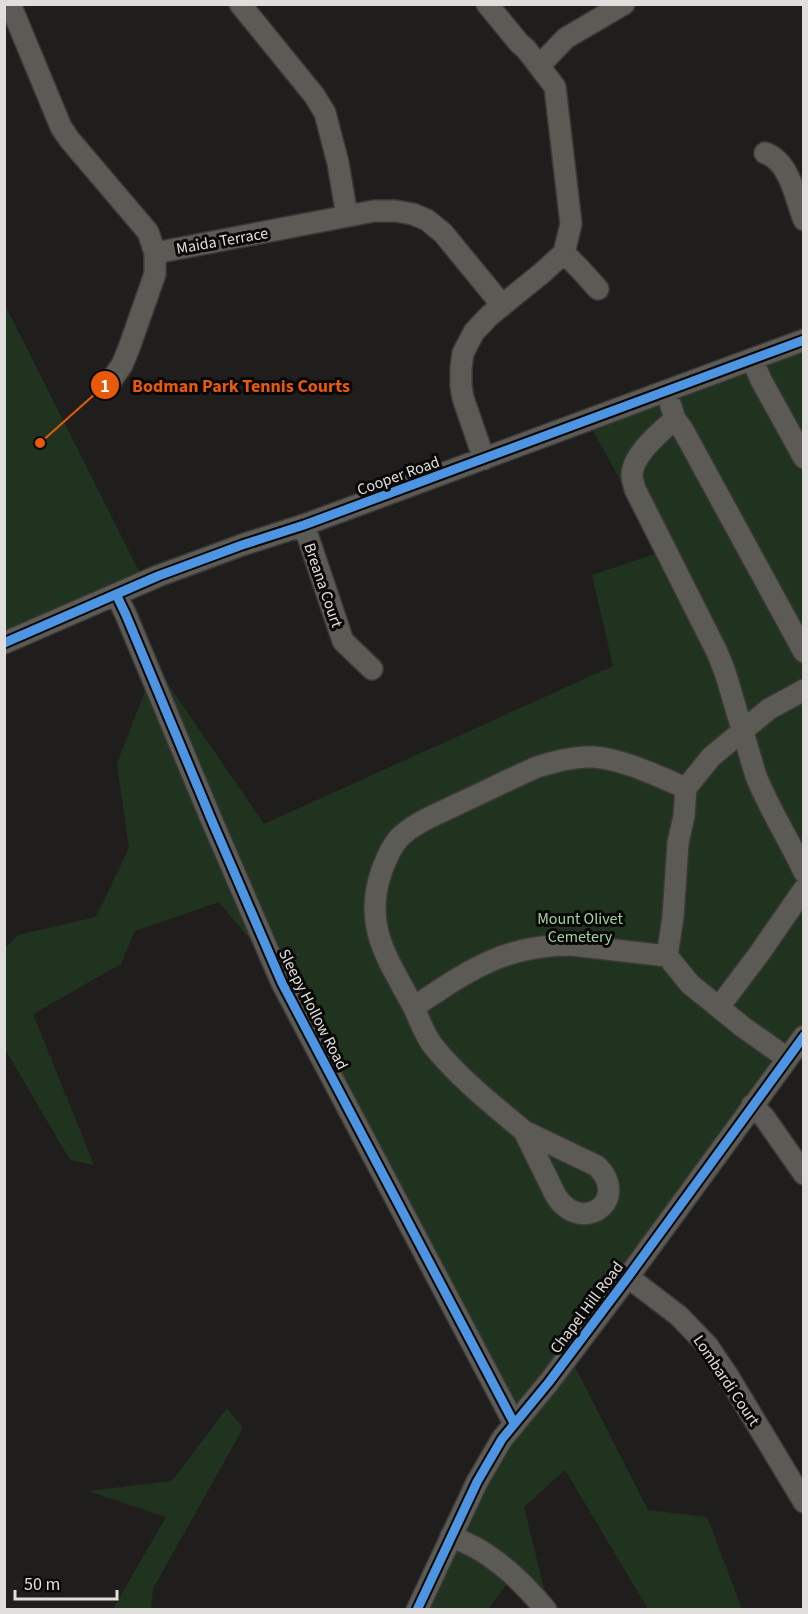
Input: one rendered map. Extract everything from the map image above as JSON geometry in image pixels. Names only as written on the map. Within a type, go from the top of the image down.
[{"type":"street","name":"Maida Terrace","points":[[10,4],[61,127],[148,232],[155,253],[374,211],[396,211],[413,214],[427,220],[443,233],[502,305]]},
{"type":"street","points":[[240,4],[314,94],[325,113],[338,164],[347,216]]},
{"type":"street","points":[[484,459],[463,398],[460,368],[463,353],[474,332],[489,315],[564,253],[571,224],[555,87],[487,4]]},
{"type":"street","points":[[539,66],[566,38],[624,4]]},
{"type":"street","points":[[765,153],[778,160],[785,172],[804,220]]},
{"type":"street","points":[[103,387],[110,382],[122,364],[129,348],[154,274],[155,253]]},
{"type":"street","points":[[564,253],[598,289]]},
{"type":"street","name":"Cooper Road","points":[[4,643],[158,576],[304,525],[803,341]]},
{"type":"street","points":[[752,359],[804,458]]},
{"type":"street","points":[[666,391],[675,419],[804,652]]},
{"type":"street","points":[[675,419],[636,459],[631,477],[717,652],[762,792],[804,872]]},
{"type":"street","name":"Breana Court","points":[[304,525],[343,641],[372,669]]},
{"type":"street","name":"Sleepy Hollow Road","points":[[116,594],[282,983],[514,1423]]},
{"type":"street","points":[[667,956],[686,788],[711,757],[768,709],[804,690]]},
{"type":"street","points":[[524,1131],[463,1078],[434,1047],[393,972],[381,945],[374,909],[377,883],[386,859],[395,842],[419,823],[537,767],[557,761],[602,758],[657,775],[686,788]]},
{"type":"street","points":[[719,1007],[804,889]]},
{"type":"street","points":[[414,1007],[484,963],[506,954],[531,948],[571,945],[667,956],[690,984],[743,1027],[787,1058]]},
{"type":"street","name":"Chapel Hill Road","points":[[417,1610],[477,1482],[502,1438],[549,1382],[628,1277],[804,1036]]},
{"type":"street","points":[[752,1106],[764,1117],[804,1174]]},
{"type":"street","name":"Lombardi Court","points":[[628,1277],[679,1316],[707,1345],[804,1502]]},
{"type":"street","points":[[451,1536],[485,1553],[511,1573],[546,1610]]},
{"type":"green space","points":[[4,303],[145,583],[4,643]]},
{"type":"green space","name":"Mount Olivet Cemetery","points":[[803,343],[803,1051],[569,1355],[648,1510],[707,1517],[742,1609],[648,1609],[565,1470],[524,1507],[544,1588],[510,1580],[488,1609],[415,1609],[508,1440],[318,1022],[219,902],[135,931],[121,964],[33,1014],[94,1165],[70,1160],[5,1049],[4,949],[18,935],[96,917],[129,848],[117,764],[155,665],[264,824],[613,666],[592,575],[660,552],[588,422]]},
{"type":"green space","points":[[227,1408],[243,1428],[153,1589],[151,1609],[113,1609],[166,1517],[88,1491],[172,1481]]},
{"type":"cycle path","points":[[4,643],[158,576],[304,525],[804,340]]},
{"type":"cycle path","points":[[116,594],[282,983],[514,1423]]},
{"type":"cycle path","points":[[417,1610],[477,1482],[502,1439],[549,1382],[628,1277],[804,1036]]},
{"type":"place","name":"Bodman Park Tennis Courts","points":[[40,443]]}]
